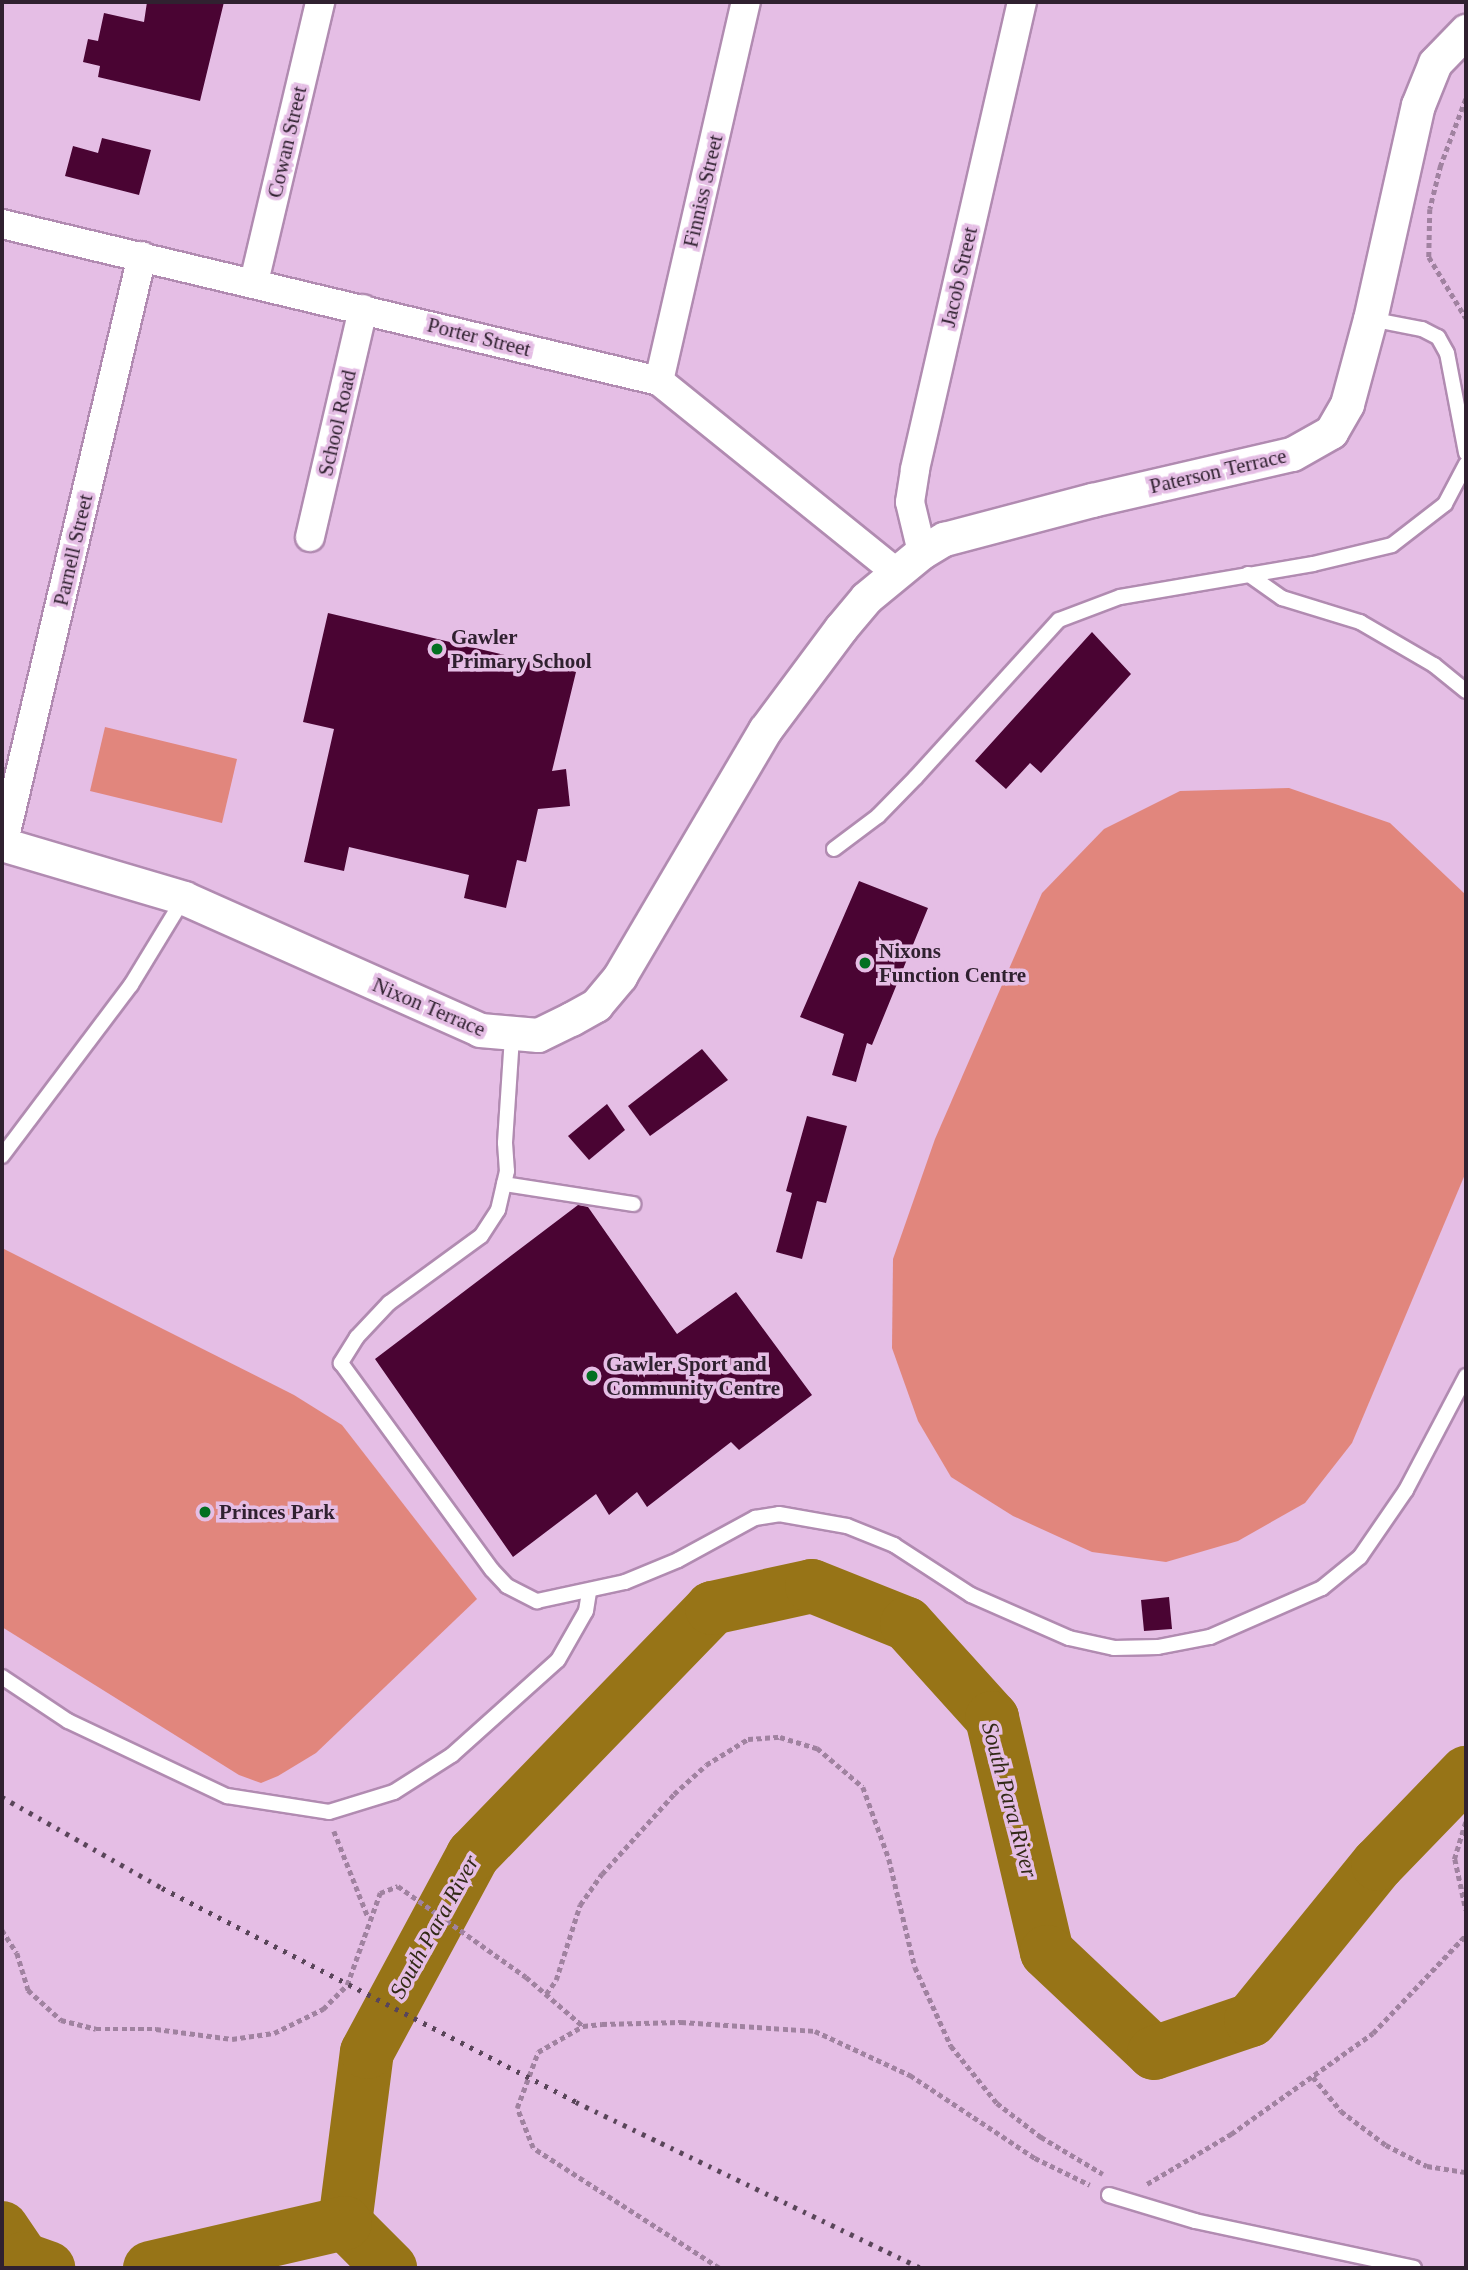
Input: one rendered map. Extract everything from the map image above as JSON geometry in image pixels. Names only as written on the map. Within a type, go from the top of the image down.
[{"type":"street","name":"Cowan Street","points":[[254,282],[320,2]]},
{"type":"street","name":"Finniss Street","points":[[659,381],[746,2]]},
{"type":"street","name":"Jacob Street","points":[[922,552],[910,502],[915,469],[1022,2]]},
{"type":"street","name":"Paterson Terrace","points":[[896,572],[922,552],[954,537],[1304,449],[1339,421],[1370,319],[1418,105],[1435,64],[1466,31]]},
{"type":"street","name":"Porter Street","points":[[2,224],[254,282],[659,381],[896,572]]},
{"type":"street","name":"Parnell Street","points":[[3,844],[142,256]]},
{"type":"street","name":"School Road","points":[[310,537],[363,309]]},
{"type":"street","name":"Nixon Terrace","points":[[3,844],[184,898],[464,1025],[512,1037],[538,1035],[596,1005],[614,983],[765,730],[858,608],[896,572]]},
{"type":"lane","points":[[1370,319],[1422,329],[1438,337],[1447,353],[1466,453]]},
{"type":"lane","points":[[834,849],[906,787],[1059,620],[1119,597],[1392,545],[1445,504],[1466,464]]},
{"type":"lane","points":[[1248,574],[1282,598],[1360,622],[1434,665],[1466,691]]},
{"type":"lane","points":[[2,1156],[131,985],[184,898]]},
{"type":"lane","points":[[512,1037],[503,1184],[498,1210],[481,1236],[389,1303],[357,1337],[341,1363],[348,1378],[492,1570],[507,1586],[537,1601],[589,1592],[678,1560],[755,1518],[779,1514],[847,1526],[894,1545],[971,1595],[1069,1638],[1125,1647],[1158,1647],[1210,1637],[1322,1588],[1360,1557],[1406,1490],[1466,1376]]},
{"type":"lane","points":[[503,1184],[633,1204]]},
{"type":"lane","points":[[2,1677],[68,1721],[227,1796],[329,1812],[394,1792],[452,1755],[558,1660],[586,1611],[589,1592]]},
{"type":"lane","points":[[1109,2194],[1195,2221],[1414,2268]]},
{"type":"path","points":[[1466,99],[1435,187],[1429,257],[1466,318]]},
{"type":"path","points":[[546,1994],[556,1980],[580,1905],[602,1874],[674,1794],[706,1765],[748,1739],[780,1737],[817,1748],[863,1787],[890,1859],[915,1967],[951,2046],[997,2102],[1041,2137],[1104,2174],[1109,2194]]},
{"type":"path","points":[[329,1812],[340,1852],[369,1918]]},
{"type":"path","points":[[1466,1822],[1455,1859],[1466,1910]]},
{"type":"path","points":[[2,1930],[17,1953],[29,1990],[61,2020],[96,2029],[156,2029],[232,2039],[274,2033],[323,2010],[347,1985],[361,1953],[369,1918],[380,1893],[398,1886],[526,1977],[583,2026]]},
{"type":"path","points":[[719,2268],[533,2148],[517,2108],[538,2052],[583,2026],[681,2022],[815,2031],[910,2075],[1035,2158],[1109,2194],[1139,2189],[1176,2169],[1313,2077],[1373,2033],[1466,1935]]},
{"type":"path","points":[[1313,2077],[1341,2111],[1386,2145],[1427,2166],[1466,2172]]},
{"type":"shaded area","points":[[105,727],[237,759],[222,823],[90,791]]},
{"type":"shaded area","points":[[1289,788],[1390,823],[1466,895],[1466,1172],[1352,1443],[1305,1503],[1238,1541],[1166,1562],[1092,1552],[1013,1516],[951,1477],[918,1421],[892,1348],[893,1259],[935,1139],[1042,893],[1104,829],[1180,791]]},
{"type":"shaded area","name":"Princes Park","points":[[2,1248],[294,1395],[342,1425],[477,1599],[316,1753],[278,1776],[261,1783],[239,1775],[2,1627]]},
{"type":"building","points":[[147,2],[224,2],[200,101],[98,77],[100,66],[83,62],[88,39],[98,41],[104,13],[144,22]]},
{"type":"building","points":[[102,138],[151,150],[139,195],[65,176],[73,146],[98,153]]},
{"type":"building","points":[[328,613],[576,672],[552,771],[566,769],[570,806],[538,809],[526,862],[517,860],[506,908],[464,898],[469,875],[349,847],[344,871],[304,862],[334,729],[303,722]]},
{"type":"building","points":[[1092,632],[1131,674],[1041,773],[1030,763],[1006,789],[975,761]]},
{"type":"building","name":"Nixons Function Centre","points":[[859,881],[928,908],[872,1045],[867,1043],[856,1082],[832,1075],[844,1034],[800,1017]]},
{"type":"building","points":[[702,1049],[728,1080],[650,1136],[628,1106]]},
{"type":"building","points":[[607,1104],[625,1130],[589,1160],[568,1136]]},
{"type":"building","points":[[807,1116],[847,1126],[826,1203],[817,1201],[802,1259],[776,1252],[792,1193],[786,1191]]},
{"type":"building","name":"Gawler Sport and Community Centre","points":[[578,1205],[588,1207],[677,1334],[736,1292],[812,1395],[739,1450],[731,1442],[647,1507],[637,1492],[609,1515],[596,1494],[513,1557],[375,1359]]},
{"type":"building","points":[[1169,1597],[1172,1629],[1144,1631],[1141,1600]]},
{"type":"waterway","name":"South Para River","points":[[345,2223],[367,2052],[473,1855],[712,1608],[812,1586],[907,1624],[992,1718],[1047,1952],[1154,2053],[1251,2020],[1378,1864],[1466,1773]]},
{"type":"waterway","points":[[345,2223],[390,2268]]},
{"type":"waterway","points":[[150,2268],[345,2223]]},
{"type":"waterway","points":[[2,2228],[23,2259],[48,2268]]},
{"type":"railway","points":[[2,1797],[162,1888],[576,2102],[921,2268]]},
{"type":"place","name":"Gawler Primary School","points":[[437,649]]},
{"type":"place","name":"Nixons Function Centre","points":[[865,963]]},
{"type":"place","name":"Gawler Sport and Community Centre","points":[[592,1376]]},
{"type":"place","name":"Princes Park","points":[[205,1512]]}]
